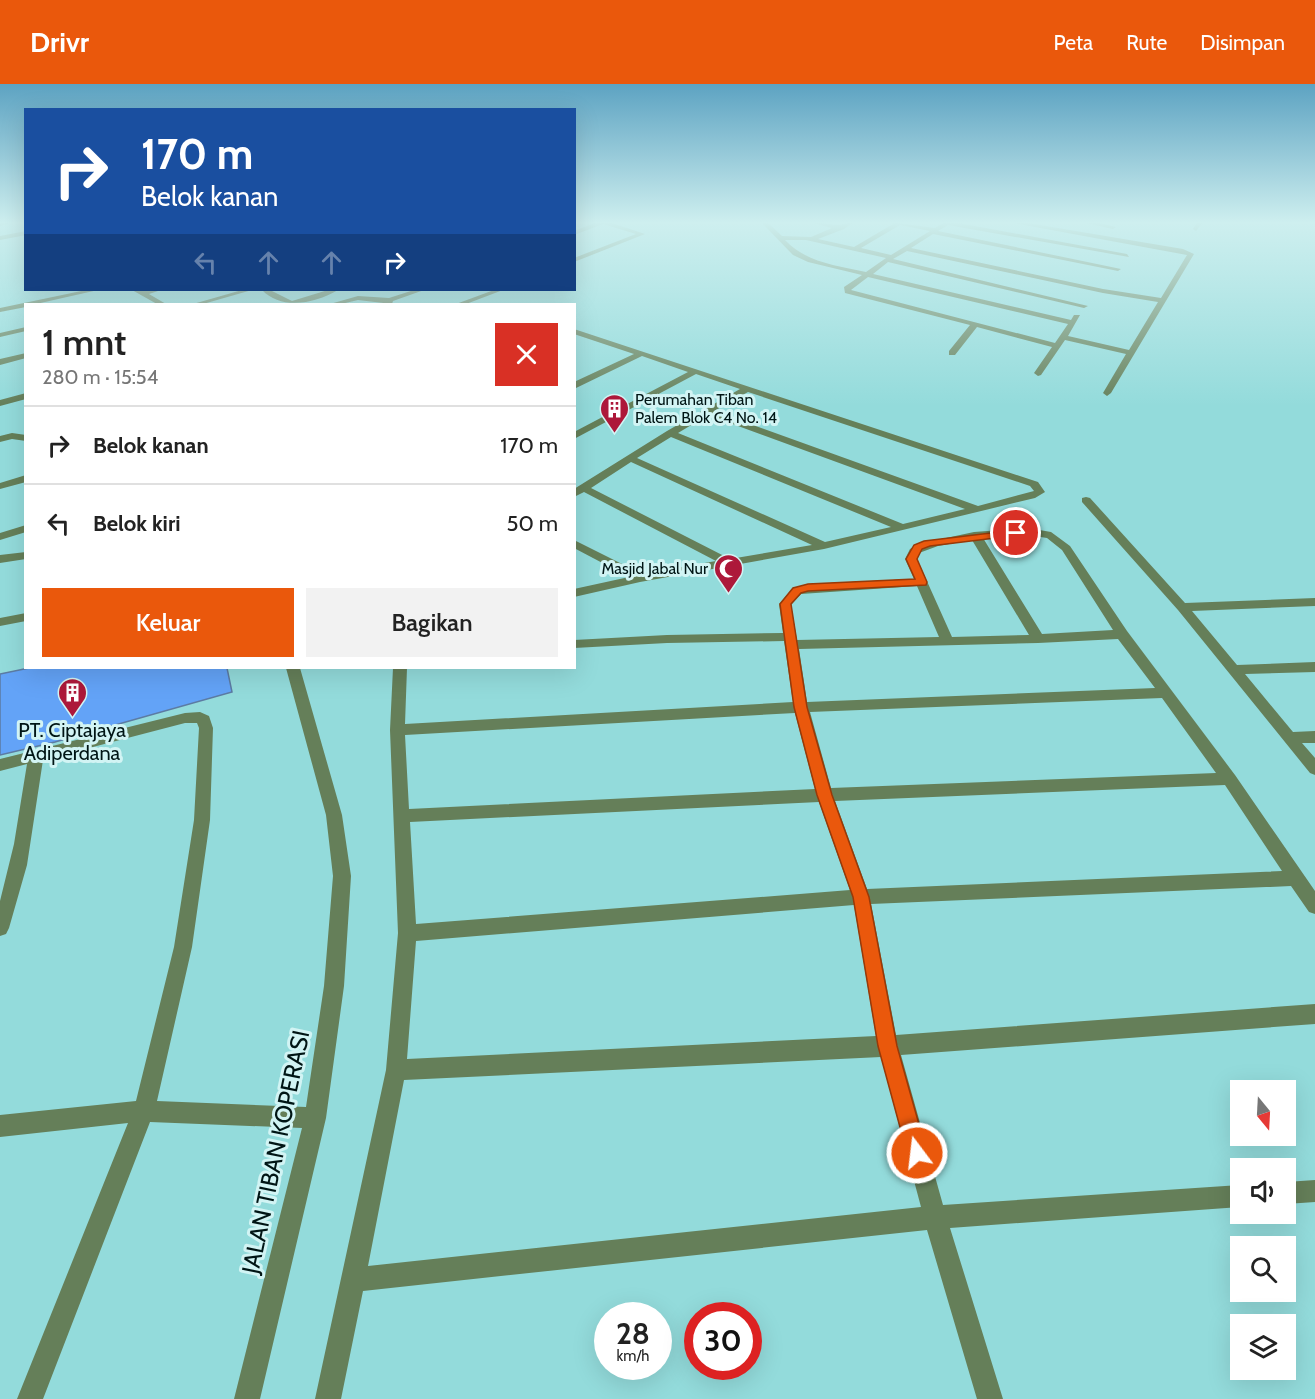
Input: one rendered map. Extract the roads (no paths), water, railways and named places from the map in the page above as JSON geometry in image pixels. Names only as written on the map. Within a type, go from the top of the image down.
[{"type":"street","points":[[855,283],[847,289],[848,291],[1055,345]]},
{"type":"street","points":[[903,283],[1073,323]]},
{"type":"street","points":[[1014,283],[1093,299],[1163,302]]},
{"type":"street","points":[[1057,283],[1093,299]]},
{"type":"street","points":[[1107,393],[1174,283]]},
{"type":"street","points":[[1038,373],[1055,345],[1108,284]]},
{"type":"street","points":[[31,303],[89,291]]},
{"type":"street","points":[[139,291],[160,303]]},
{"type":"street","points":[[201,303],[244,291]]},
{"type":"street","points":[[269,291],[290,302],[330,291]]},
{"type":"street","points":[[338,303],[358,298],[389,302],[417,291]]},
{"type":"street","points":[[463,303],[496,291]]},
{"type":"street","points":[[9,301],[24,310]]},
{"type":"street","points":[[0,310],[24,305]]},
{"type":"street","points":[[952,353],[975,324]]},
{"type":"street","points":[[0,335],[24,329]]},
{"type":"street","points":[[576,331],[1035,484],[1040,492],[904,528],[824,546],[640,578],[576,593]]},
{"type":"street","points":[[576,343],[592,336]]},
{"type":"street","points":[[1062,337],[1131,353]]},
{"type":"street","points":[[576,385],[642,353]]},
{"type":"street","points":[[0,362],[24,356]]},
{"type":"street","points":[[576,435],[696,371]]},
{"type":"street","points":[[0,394],[24,388]]},
{"type":"street","points":[[579,491],[670,433],[747,389]]},
{"type":"street","points":[[0,403],[24,397]]},
{"type":"street","points":[[707,412],[977,509]]},
{"type":"street","points":[[670,433],[904,528]]},
{"type":"street","points":[[0,439],[12,436],[24,438]]},
{"type":"street","points":[[629,458],[824,546]]},
{"type":"street","points":[[0,486],[24,478]]},
{"type":"street","points":[[579,491],[727,562]]},
{"type":"street","points":[[1086,500],[1236,670],[1315,769]]},
{"type":"street","points":[[0,537],[24,529]]},
{"type":"street","points":[[947,640],[912,559],[918,547],[928,543],[976,536],[1036,531],[1056,539],[1066,549],[1164,693],[1228,778],[1315,906]]},
{"type":"street","points":[[976,536],[1038,639]]},
{"type":"street","points":[[576,544],[640,578]]},
{"type":"street","points":[[0,559],[24,555]]},
{"type":"street","points":[[922,582],[808,588],[797,591],[785,604],[801,707],[825,795],[861,897],[888,1046],[935,1217],[990,1399]]},
{"type":"street","points":[[1182,607],[1315,602]]},
{"type":"street","points":[[0,622],[24,617]]},
{"type":"street","points":[[576,644],[667,639],[790,641],[1038,639],[1122,634]]},
{"type":"street","points":[[1236,670],[1315,667]]},
{"type":"street","name":"JALAN TIBAN KOPERASI","points":[[247,1399],[315,1118],[334,986],[342,876],[334,815],[293,669]]},
{"type":"street","points":[[328,1399],[396,1070],[407,933],[397,730],[400,669]]},
{"type":"street","points":[[397,730],[801,707],[1164,693]]},
{"type":"street","points":[[0,765],[185,718],[201,717],[204,720],[202,820],[185,936],[144,1112],[30,1399]]},
{"type":"street","points":[[1291,738],[1315,737]]},
{"type":"street","points":[[0,928],[11,901],[36,757]]},
{"type":"street","points":[[401,816],[1228,778]]},
{"type":"street","points":[[407,933],[861,897],[1295,878]]},
{"type":"street","points":[[396,1070],[888,1046],[1315,1014]]},
{"type":"street","points":[[0,1126],[144,1112],[315,1118]]},
{"type":"street","points":[[1296,1192],[1315,1191]]},
{"type":"street","points":[[352,1280],[935,1217],[1230,1197]]},
{"type":"place","name":"Perumahan Tiban Palem Blok C4 No. 14","points":[[614,434]]},
{"type":"place","name":"Masjid Jabal Nur","points":[[729,594]]},
{"type":"place","name":"PT. Ciptajaya Adiperdana","points":[[72,718]]}]
